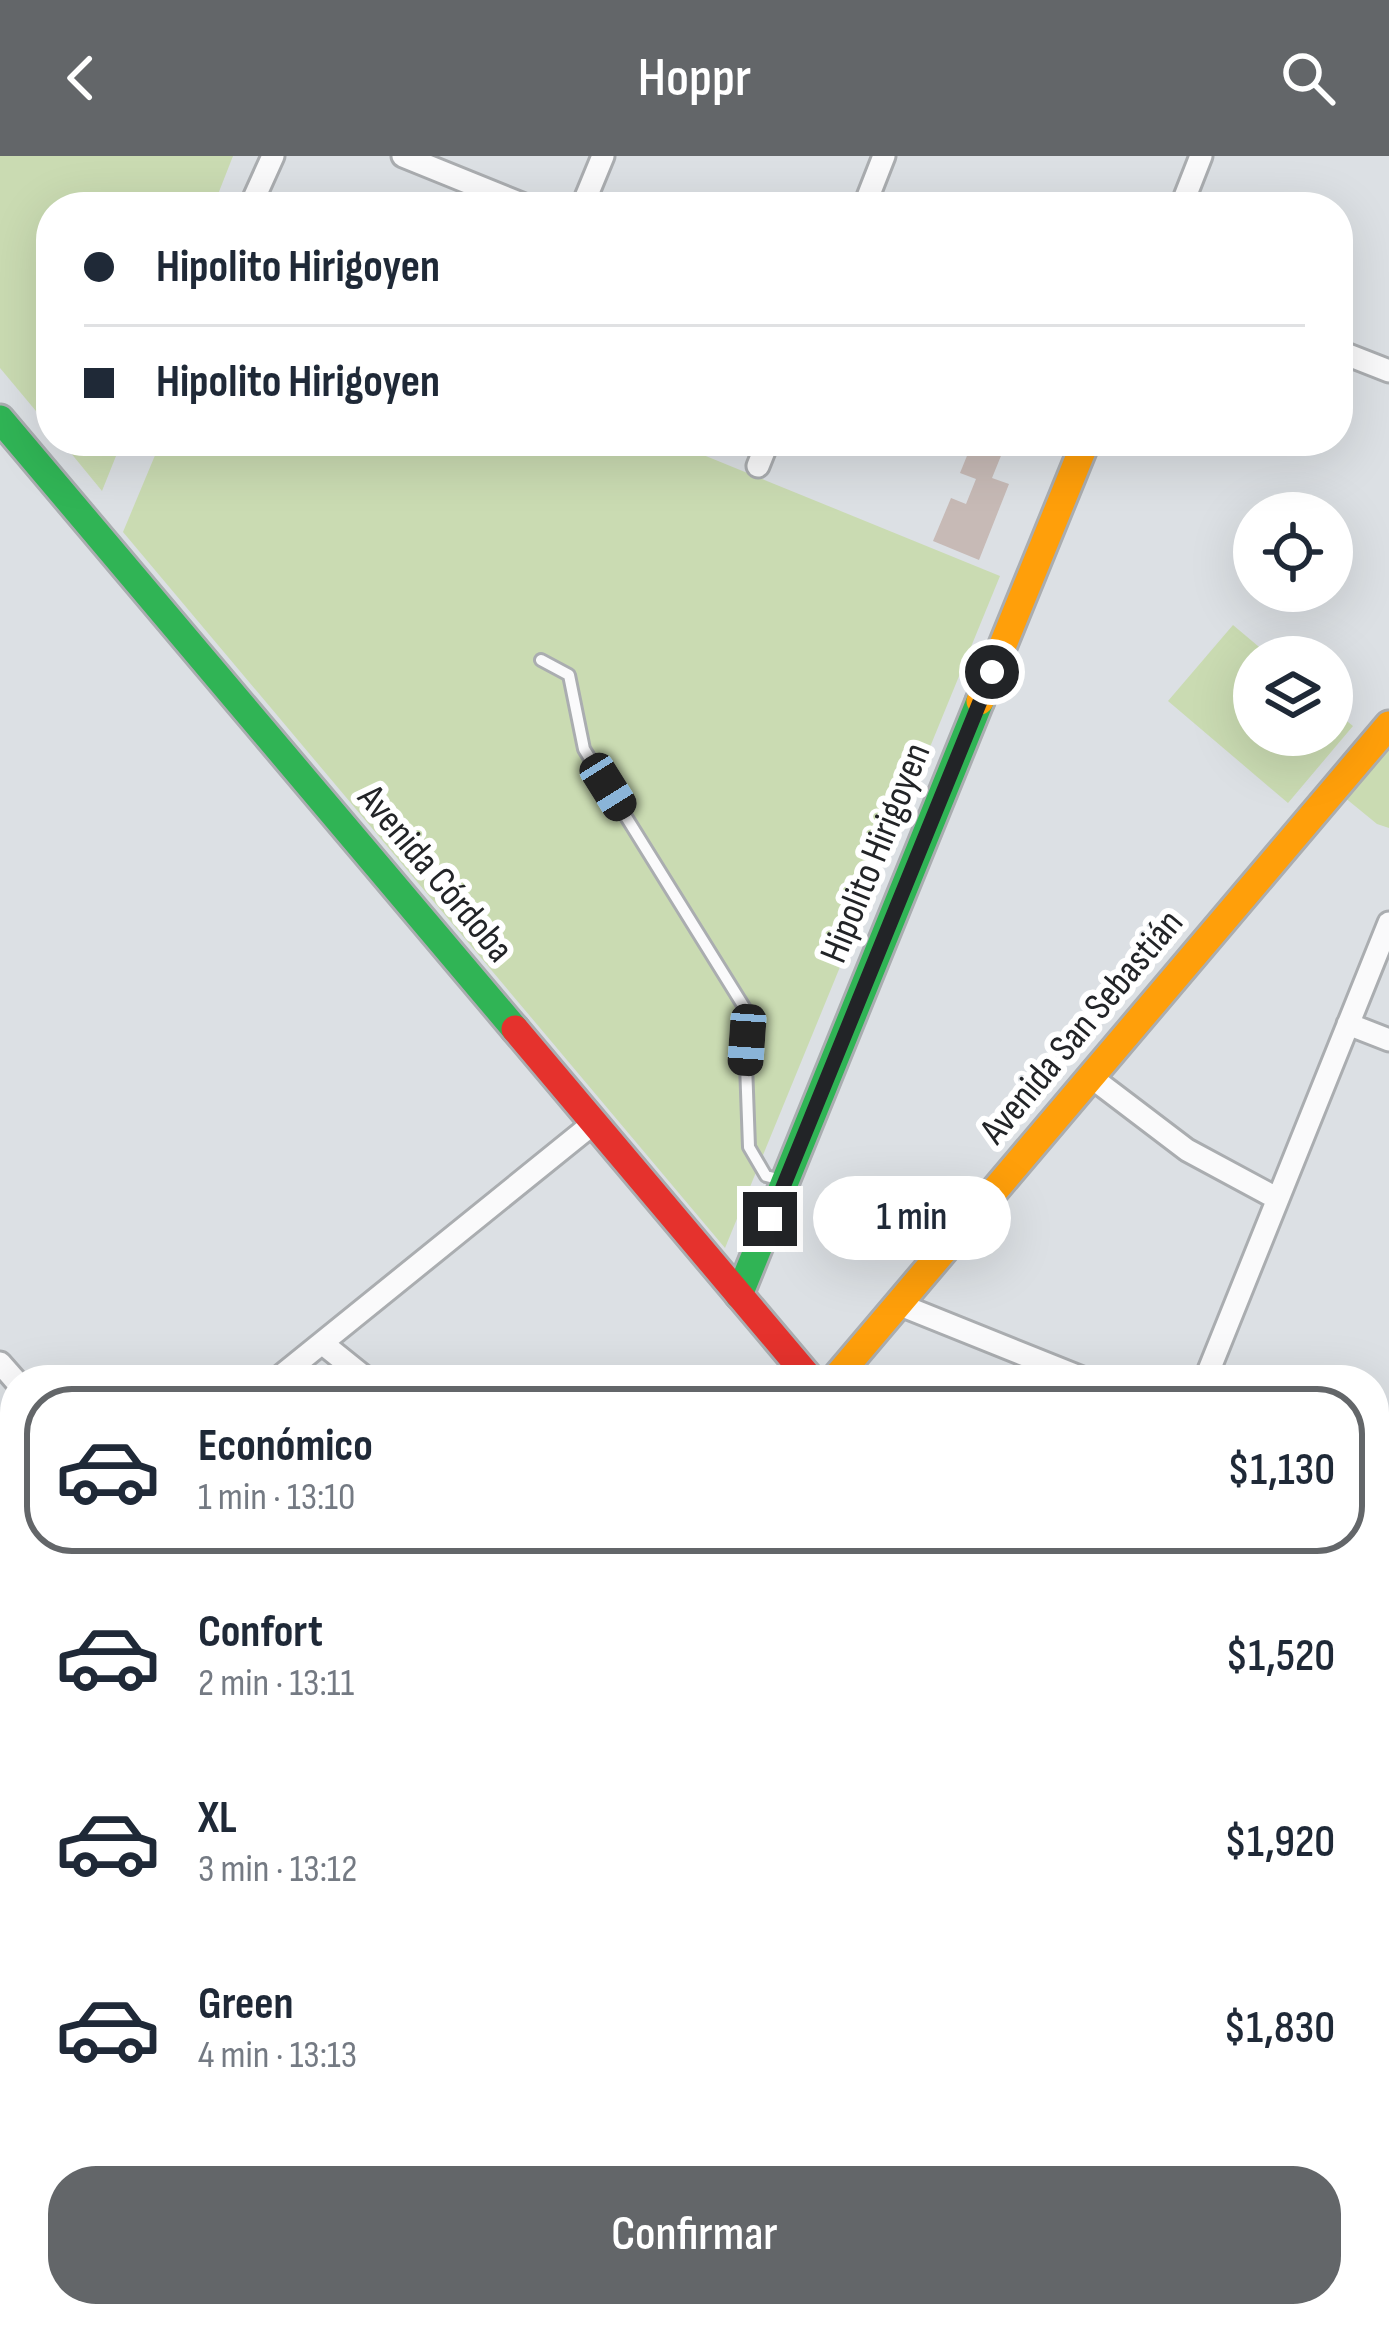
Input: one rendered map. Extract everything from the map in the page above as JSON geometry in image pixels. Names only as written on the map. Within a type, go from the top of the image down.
[{"type":"street","points":[[257,192],[273,156]]},
{"type":"street","points":[[403,156],[492,192]]},
{"type":"street","points":[[588,192],[603,156]]},
{"type":"street","points":[[869,192],[884,156]]},
{"type":"street","points":[[1186,192],[1202,156]]},
{"type":"street","points":[[1353,357],[1389,371]]},
{"type":"street","name":"Avenida Córdoba","points":[[0,419],[798,1365]]},
{"type":"street","points":[[758,466],[762,456]]},
{"type":"street","name":"Hipolito Hirigoyen","points":[[739,1295],[1080,456]]},
{"type":"street","name":"Avenida San Sebastián","points":[[847,1365],[1389,725]]},
{"type":"street","points":[[1211,1365],[1389,923]]},
{"type":"street","points":[[1348,1024],[1389,1040]]},
{"type":"street","points":[[1091,1077],[1187,1150],[1278,1199]]},
{"type":"street","points":[[295,1365],[595,1122]]},
{"type":"street","points":[[898,1304],[1050,1365]]},
{"type":"street","points":[[322,1343],[349,1365]]},
{"type":"lane","points":[[541,660],[569,675],[584,749],[749,1015],[749,1147],[766,1176],[785,1181]]},
{"type":"green space","points":[[0,156],[233,156],[219,192],[36,192],[36,411],[0,368]]},
{"type":"green space","points":[[73,456],[116,456],[102,491]]},
{"type":"green space","points":[[155,456],[706,456],[1000,576],[725,1248],[123,532]]},
{"type":"green space","points":[[1233,625],[1246,636],[1233,636],[1233,756],[1328,756],[1288,803],[1168,701]]},
{"type":"green space","points":[[1389,745],[1389,828],[1344,797]]},
{"type":"building","points":[[967,456],[1001,456],[992,478],[1009,484],[979,560],[933,541],[951,498],[966,504],[976,479],[960,473]]},
{"type":"traffic: fast","points":[[0,419],[515,1029]]},
{"type":"traffic: fast","points":[[739,1295],[980,701]]},
{"type":"traffic: slow","points":[[980,701],[1080,456]]},
{"type":"traffic: slow","points":[[847,1365],[1389,725]]},
{"type":"traffic: jam","points":[[515,1029],[798,1365]]},
{"type":"route","points":[[770,1219],[992,672]]}]
